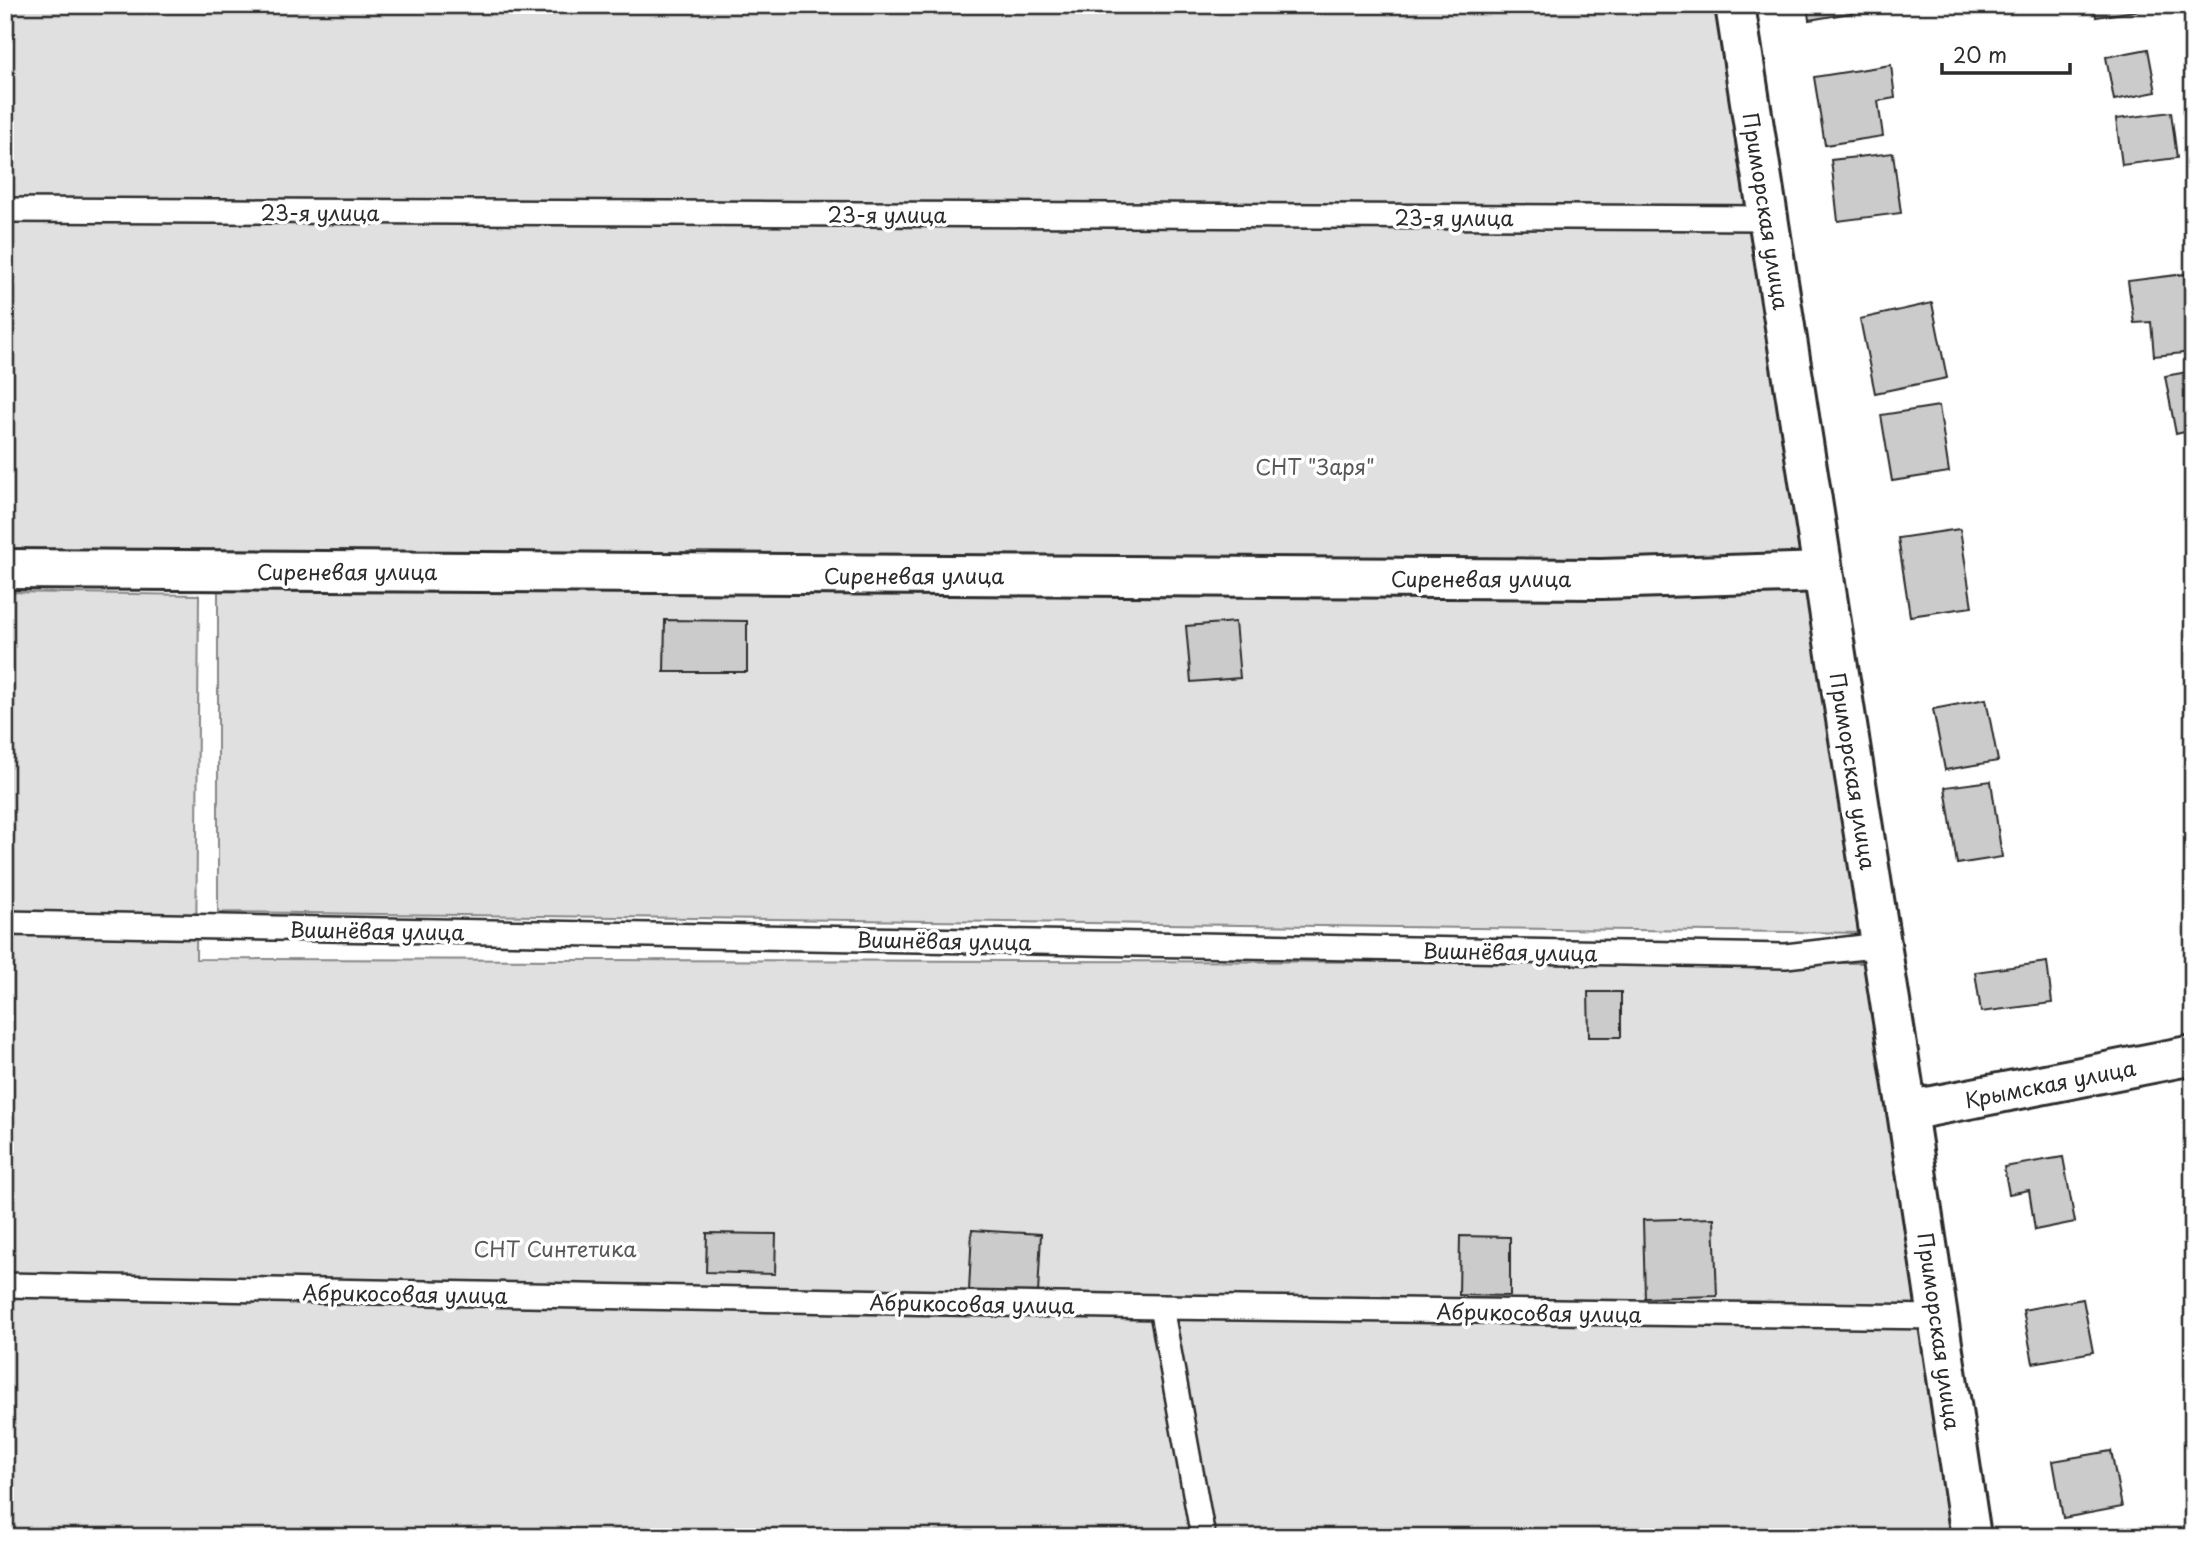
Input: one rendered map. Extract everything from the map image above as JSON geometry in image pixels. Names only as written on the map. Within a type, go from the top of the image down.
[{"type":"street","name":"Приморская улица","points":[[1735,5],[1908,1111],[1970,1537]]},
{"type":"street","name":"Сиреневая улица","points":[[5,569],[1587,579],[1823,572]]},
{"type":"street","name":"Крымская улица","points":[[1908,1111],[2193,1055]]},
{"type":"lane","name":"23-я улица","points":[[5,210],[1769,218]]},
{"type":"lane","name":"Вишнёвая улица","points":[[5,923],[1786,956],[1881,945]]},
{"type":"lane","name":"Абрикосовая улица","points":[[5,1285],[1161,1307],[1938,1317]]},
{"type":"lane","points":[[1161,1307],[1203,1537]]},
{"type":"green space","name":"СНТ \"Заря\"","points":[[5,5],[1725,5],[1863,933],[218,912],[218,552],[5,551]]},
{"type":"green space","name":"СНТ Синтетика","points":[[5,592],[199,595],[196,959],[1866,963],[1956,1537],[5,1537]]},
{"type":"building","points":[[1807,5],[1873,5],[1874,9],[1809,20]]},
{"type":"building","points":[[2094,5],[2168,5],[2168,6],[2096,17]]},
{"type":"building","points":[[2148,49],[2156,92],[2114,100],[2106,57]]},
{"type":"building","points":[[1891,65],[1895,98],[1878,101],[1883,136],[1825,145],[1814,77]]},
{"type":"building","points":[[2171,112],[2177,158],[2122,165],[2116,119]]},
{"type":"building","points":[[1893,153],[1901,213],[1838,221],[1831,160]]},
{"type":"building","points":[[2193,273],[2193,352],[2154,356],[2151,322],[2134,323],[2128,281]]},
{"type":"building","points":[[1932,303],[1947,378],[1875,393],[1860,319]]},
{"type":"building","points":[[2193,371],[2193,430],[2176,434],[2165,376]]},
{"type":"building","points":[[1939,406],[1949,472],[1892,481],[1881,415]]},
{"type":"building","points":[[1960,529],[1972,607],[1910,616],[1898,538]]},
{"type":"building","points":[[665,620],[747,621],[747,672],[664,672]]},
{"type":"building","points":[[1235,622],[1240,678],[1191,682],[1186,626]]},
{"type":"building","points":[[1986,699],[1998,761],[1945,770],[1933,709]]},
{"type":"building","points":[[1991,781],[2002,857],[1957,864],[1945,787]]},
{"type":"building","points":[[2047,962],[2052,1003],[1981,1012],[1975,972]]},
{"type":"building","points":[[1588,992],[1621,992],[1621,1037],[1589,1037]]},
{"type":"building","points":[[2063,1157],[2075,1222],[2035,1230],[2029,1190],[2009,1194],[2004,1167]]},
{"type":"building","points":[[1714,1218],[1717,1296],[1645,1298],[1643,1220]]},
{"type":"building","points":[[972,1230],[1041,1234],[1038,1294],[969,1291]]},
{"type":"building","points":[[707,1233],[776,1234],[775,1274],[706,1272]]},
{"type":"building","points":[[1460,1236],[1510,1237],[1510,1296],[1459,1295]]},
{"type":"building","points":[[2083,1299],[2093,1352],[2033,1363],[2023,1310]]},
{"type":"building","points":[[2111,1451],[2122,1507],[2063,1518],[2053,1461]]},
{"type":"building","points":[[2125,1528],[2127,1537],[2079,1537]]}]
